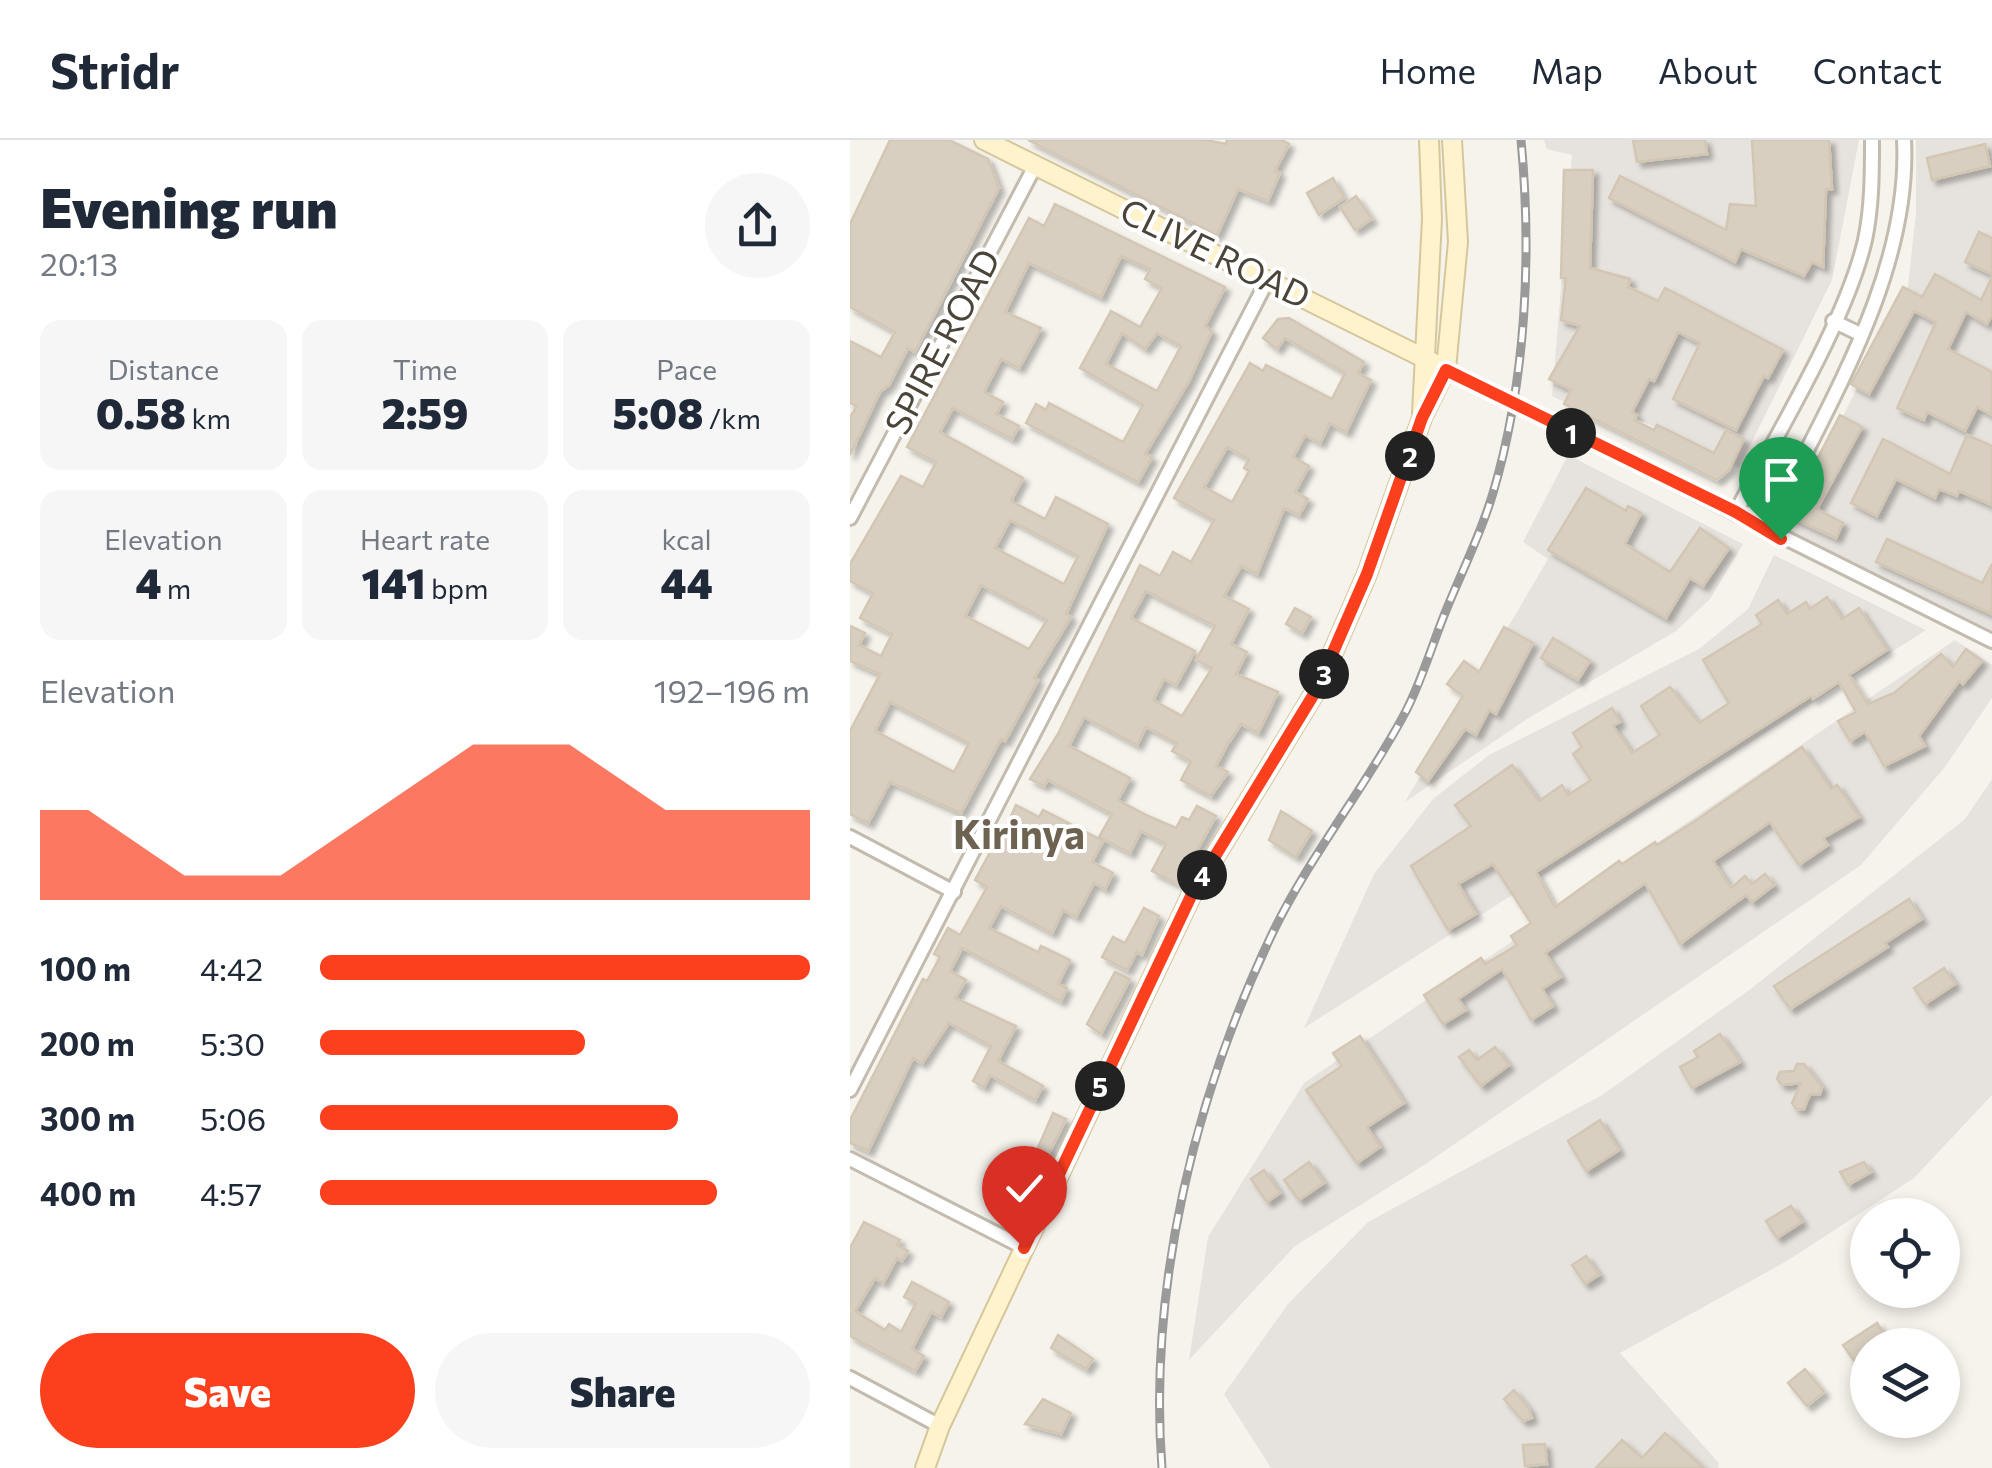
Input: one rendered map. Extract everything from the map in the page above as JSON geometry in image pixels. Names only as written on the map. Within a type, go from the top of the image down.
[{"type":"street","name":"CLIVE ROAD","points":[[984,140],[1446,370]]},
{"type":"street","points":[[1422,418],[1432,219],[1429,140]]},
{"type":"street","points":[[925,1468],[940,1426],[1192,894],[1317,689],[1374,557],[1422,418],[1446,370],[1458,242],[1452,140]]},
{"type":"street","points":[[1736,512],[1834,321],[1864,242],[1872,140]]},
{"type":"street","points":[[1766,530],[1860,334],[1895,250],[1904,140]]},
{"type":"street","name":"SPIRE ROAD","points":[[850,518],[1035,166]]},
{"type":"street","points":[[850,1090],[1268,279]]},
{"type":"street","points":[[1834,321],[1860,334]]},
{"type":"street","points":[[1446,370],[1992,641]]},
{"type":"street","points":[[850,837],[954,892]]},
{"type":"street","points":[[850,1159],[1024,1248]]},
{"type":"street","points":[[850,1378],[940,1426]]},
{"type":"shaded area","points":[[1544,140],[1859,140],[1832,280],[1739,468],[1588,395],[1581,410],[1552,396],[1572,155],[1547,149]]},
{"type":"shaded area","points":[[1916,140],[1992,140],[1992,638],[1783,536],[1908,286],[1916,213]]},
{"type":"shaded area","points":[[1568,455],[1743,544],[1710,599],[1676,631],[1527,719],[1405,802],[1548,559],[1523,542]]},
{"type":"shaded area","points":[[1774,555],[1926,630],[1304,1028],[1374,874],[1433,799],[1489,755],[1699,649],[1748,609]]},
{"type":"shaded area","points":[[1955,640],[1992,665],[1992,698],[1945,767],[1861,865],[1424,1165],[1295,1246],[1189,1360],[1208,1237],[1304,1083]]},
{"type":"shaded area","points":[[1992,779],[1992,1095],[1914,1178],[1883,1198],[1850,1198],[1850,1220],[1787,1261],[1620,1353],[1719,1463],[1718,1468],[1271,1468],[1224,1394],[1288,1304],[1368,1222],[1602,1095],[1752,988],[1965,819]]},
{"type":"building","points":[[890,140],[949,140],[988,159],[999,188],[915,352],[908,348],[889,385],[880,392],[850,455],[850,417],[857,406],[850,403],[850,341],[881,357],[895,332],[850,307],[850,224]]},
{"type":"building","points":[[1028,140],[1206,140],[1226,144],[1227,140],[1282,140],[1289,144],[1275,171],[1280,173],[1268,201],[1238,189],[1217,235]]},
{"type":"building","points":[[1633,140],[1705,140],[1707,154],[1637,162]]},
{"type":"building","points":[[1752,140],[1829,140],[1832,189],[1826,189],[1823,267],[1812,262],[1804,276],[1741,249],[1735,262],[1609,198],[1620,176],[1726,230],[1730,204],[1756,206]]},
{"type":"building","points":[[1985,144],[1990,166],[1932,180],[1927,158]]},
{"type":"building","points":[[1564,170],[1593,170],[1590,268],[1630,279],[1628,287],[1658,301],[1665,288],[1783,350],[1768,378],[1764,376],[1736,430],[1673,399],[1700,343],[1678,332],[1654,381],[1649,379],[1632,412],[1637,415],[1634,420],[1654,430],[1657,425],[1714,453],[1726,430],[1744,439],[1729,470],[1717,480],[1564,404],[1571,390],[1549,379],[1580,326],[1561,320],[1566,278],[1561,278]]},
{"type":"building","points":[[1333,178],[1344,198],[1319,215],[1307,193]]},
{"type":"building","points":[[1356,196],[1372,219],[1355,230],[1340,207]]},
{"type":"building","points":[[1055,204],[1225,287],[1205,326],[1212,331],[1188,383],[1145,454],[1152,457],[1138,482],[1026,423],[1036,404],[1046,410],[1049,403],[1123,442],[1143,405],[1080,368],[1111,311],[1140,327],[1162,288],[1145,279],[1150,269],[1121,256],[1101,297],[1029,263],[1005,312],[1041,328],[1019,368],[1001,359],[984,392],[1003,402],[996,414],[1019,426],[1012,439],[953,408],[940,432],[1023,478],[1011,501],[1045,519],[1056,497],[1108,524],[1066,614],[1071,617],[1034,678],[1038,680],[1005,741],[1001,739],[961,813],[890,782],[868,823],[850,814],[850,731],[880,674],[850,661],[850,626],[865,633],[859,645],[881,656],[892,634],[860,618],[873,593],[850,581],[850,564],[901,476],[923,487],[936,462],[907,447],[1029,218],[1044,226]],"holes":[[[1122,333],[1145,349],[1157,333],[1181,346],[1157,391],[1106,364]],[[1010,520],[1078,556],[1064,584],[995,548]],[[981,585],[1047,620],[1029,649],[965,616]],[[890,702],[969,743],[954,772],[875,731]]]},
{"type":"building","points":[[1979,232],[1992,238],[1992,274],[1965,262]]},
{"type":"building","points":[[1935,274],[1981,300],[1992,277],[1992,315],[1987,324],[1966,312],[1948,349],[1992,372],[1992,415],[1977,407],[1965,431],[1927,412],[1924,420],[1897,408],[1936,322],[1914,311],[1869,394],[1851,384],[1903,287],[1922,297]]},
{"type":"building","points":[[1289,318],[1364,362],[1358,373],[1371,380],[1346,432],[1330,423],[1320,443],[1305,435],[1293,457],[1309,466],[1295,492],[1308,499],[1299,515],[1284,508],[1257,574],[1241,566],[1224,596],[1249,609],[1231,644],[1247,652],[1236,674],[1278,692],[1268,713],[1258,733],[1241,724],[1216,766],[1228,772],[1211,796],[1181,780],[1191,761],[1172,751],[1177,743],[1146,727],[1137,745],[1084,717],[1069,746],[1130,778],[1118,800],[1148,816],[1176,828],[1182,817],[1189,820],[1197,806],[1216,816],[1178,884],[1152,871],[1166,844],[1141,831],[1130,853],[1099,837],[1112,814],[1048,780],[1044,786],[1030,779],[1058,734],[1140,565],[1160,576],[1173,552],[1191,562],[1214,520],[1174,498],[1250,363],[1263,371],[1266,365],[1332,399],[1345,373],[1285,338],[1277,349],[1263,338],[1278,319]],"holes":[[[1227,447],[1249,459],[1244,468],[1249,471],[1232,502],[1204,487]],[[1146,591],[1215,626],[1196,660],[1212,668],[1182,716],[1153,700],[1164,679],[1176,685],[1195,651],[1131,618]]]},
{"type":"building","points":[[1840,415],[1862,427],[1817,509],[1843,523],[1836,538],[1788,516]]},
{"type":"building","points":[[1967,435],[1992,446],[1992,505],[1959,491],[1957,496],[1939,489],[1935,498],[1896,479],[1877,516],[1851,503],[1883,439],[1950,474]]},
{"type":"building","points":[[1586,488],[1626,511],[1628,506],[1641,513],[1625,544],[1670,572],[1700,528],[1729,548],[1703,586],[1690,578],[1666,618],[1548,550]]},
{"type":"building","points":[[1887,539],[1982,583],[1992,564],[1992,614],[1876,562]]},
{"type":"building","points":[[1827,597],[1842,619],[1859,608],[1887,650],[1849,675],[1868,704],[1894,693],[1941,654],[1953,667],[1966,649],[1982,661],[1963,684],[1959,681],[1919,736],[1925,746],[1884,766],[1865,732],[1850,741],[1838,721],[1856,712],[1839,682],[1813,699],[1811,696],[1536,872],[1555,907],[1619,861],[1622,864],[1695,821],[1802,747],[1831,789],[1837,785],[1859,817],[1823,838],[1828,845],[1799,865],[1770,822],[1713,861],[1731,888],[1745,876],[1752,884],[1765,874],[1774,885],[1752,902],[1746,895],[1680,944],[1645,883],[1545,953],[1561,977],[1542,989],[1553,1006],[1531,1020],[1502,969],[1458,999],[1466,1010],[1443,1024],[1424,995],[1481,958],[1485,964],[1517,945],[1511,936],[1531,923],[1493,864],[1458,884],[1476,914],[1448,930],[1411,866],[1471,826],[1455,805],[1512,765],[1539,801],[1562,785],[1568,795],[1591,780],[1573,754],[1582,747],[1573,733],[1612,708],[1620,722],[1613,726],[1632,753],[1660,735],[1641,706],[1670,687],[1699,723],[1729,703],[1703,660],[1762,624],[1756,615],[1778,600],[1787,614],[1806,602],[1810,609]]},
{"type":"building","points":[[1295,608],[1311,617],[1302,633],[1286,624]]},
{"type":"building","points":[[1504,627],[1533,643],[1496,714],[1489,710],[1476,735],[1465,729],[1428,781],[1416,772],[1463,696],[1447,684],[1464,661],[1479,672]]},
{"type":"building","points":[[1553,638],[1590,661],[1578,680],[1541,658]]},
{"type":"building","points":[[1016,805],[1039,817],[1043,810],[1103,841],[1092,862],[1113,873],[1105,889],[1094,883],[1076,917],[1063,910],[1052,933],[1001,906],[989,928],[1038,952],[1041,946],[1070,960],[1058,984],[1067,988],[1061,1001],[962,948],[950,971],[966,980],[955,998],[1016,1026],[998,1061],[1043,1086],[1035,1100],[990,1075],[984,1087],[973,1081],[991,1046],[949,1023],[922,1063],[913,1058],[868,1151],[850,1143],[850,1120],[923,979],[927,981],[940,957],[934,954],[948,928],[960,935],[987,887],[975,880],[995,843],[998,845]]},
{"type":"building","points":[[1281,811],[1312,831],[1296,857],[1269,840]]},
{"type":"building","points":[[1909,899],[1922,919],[1885,943],[1888,947],[1790,1009],[1774,986]]},
{"type":"building","points":[[1144,908],[1159,916],[1142,955],[1137,952],[1127,970],[1102,957],[1113,937],[1125,943]]},
{"type":"building","points":[[1944,968],[1955,984],[1925,1004],[1914,988]]},
{"type":"building","points":[[1115,972],[1130,979],[1101,1034],[1087,1024]]},
{"type":"building","points":[[1720,1034],[1740,1062],[1692,1088],[1680,1067],[1698,1057],[1694,1051]]},
{"type":"building","points":[[1360,1036],[1404,1103],[1367,1127],[1380,1147],[1357,1163],[1306,1090],[1342,1066],[1333,1053]]},
{"type":"building","points":[[1495,1047],[1509,1065],[1481,1086],[1459,1057],[1469,1050],[1477,1060]]},
{"type":"building","points":[[1797,1064],[1804,1064],[1822,1087],[1820,1094],[1810,1094],[1804,1109],[1796,1109],[1792,1103],[1801,1083],[1782,1085],[1777,1079],[1780,1072],[1794,1071]]},
{"type":"building","points":[[1053,1113],[1066,1119],[1048,1155],[1037,1150]]},
{"type":"building","points":[[1600,1120],[1619,1150],[1586,1171],[1568,1141]]},
{"type":"building","points":[[1309,1162],[1324,1183],[1299,1200],[1284,1180]]},
{"type":"building","points":[[1864,1162],[1871,1172],[1848,1185],[1840,1172]]},
{"type":"building","points":[[1264,1170],[1280,1193],[1267,1202],[1251,1179]]},
{"type":"building","points":[[1791,1206],[1802,1222],[1777,1238],[1766,1221]]},
{"type":"building","points":[[864,1222],[900,1240],[897,1245],[908,1251],[902,1261],[897,1258],[883,1283],[875,1278],[855,1311],[885,1330],[889,1324],[901,1332],[916,1303],[904,1297],[912,1282],[949,1302],[941,1317],[931,1312],[912,1349],[924,1356],[915,1371],[850,1336],[850,1248]]},
{"type":"building","points":[[1586,1256],[1599,1275],[1585,1284],[1572,1265]]},
{"type":"building","points":[[1058,1335],[1093,1359],[1086,1369],[1051,1348]]},
{"type":"building","points":[[1805,1369],[1824,1392],[1807,1406],[1788,1383]]},
{"type":"building","points":[[1514,1390],[1532,1418],[1523,1421],[1504,1399]]},
{"type":"building","points":[[1043,1399],[1071,1413],[1061,1434],[1025,1424]]},
{"type":"building","points":[[1665,1433],[1704,1468],[1596,1468],[1622,1440],[1642,1458]]},
{"type":"building","points":[[1545,1444],[1547,1464],[1525,1466],[1523,1445]]},
{"type":"railway","points":[[1162,1468],[1162,1330],[1170,1261],[1200,1125],[1221,1059],[1245,994],[1288,903],[1412,699],[1493,493],[1513,407],[1524,318],[1526,228],[1521,140]]},
{"type":"district","name":"Kirinya","points":[[1019,835]]},
{"type":"route","points":[[1024,1248],[1192,894],[1317,689],[1367,574],[1422,418],[1446,370],[1736,512],[1781,539]]}]
